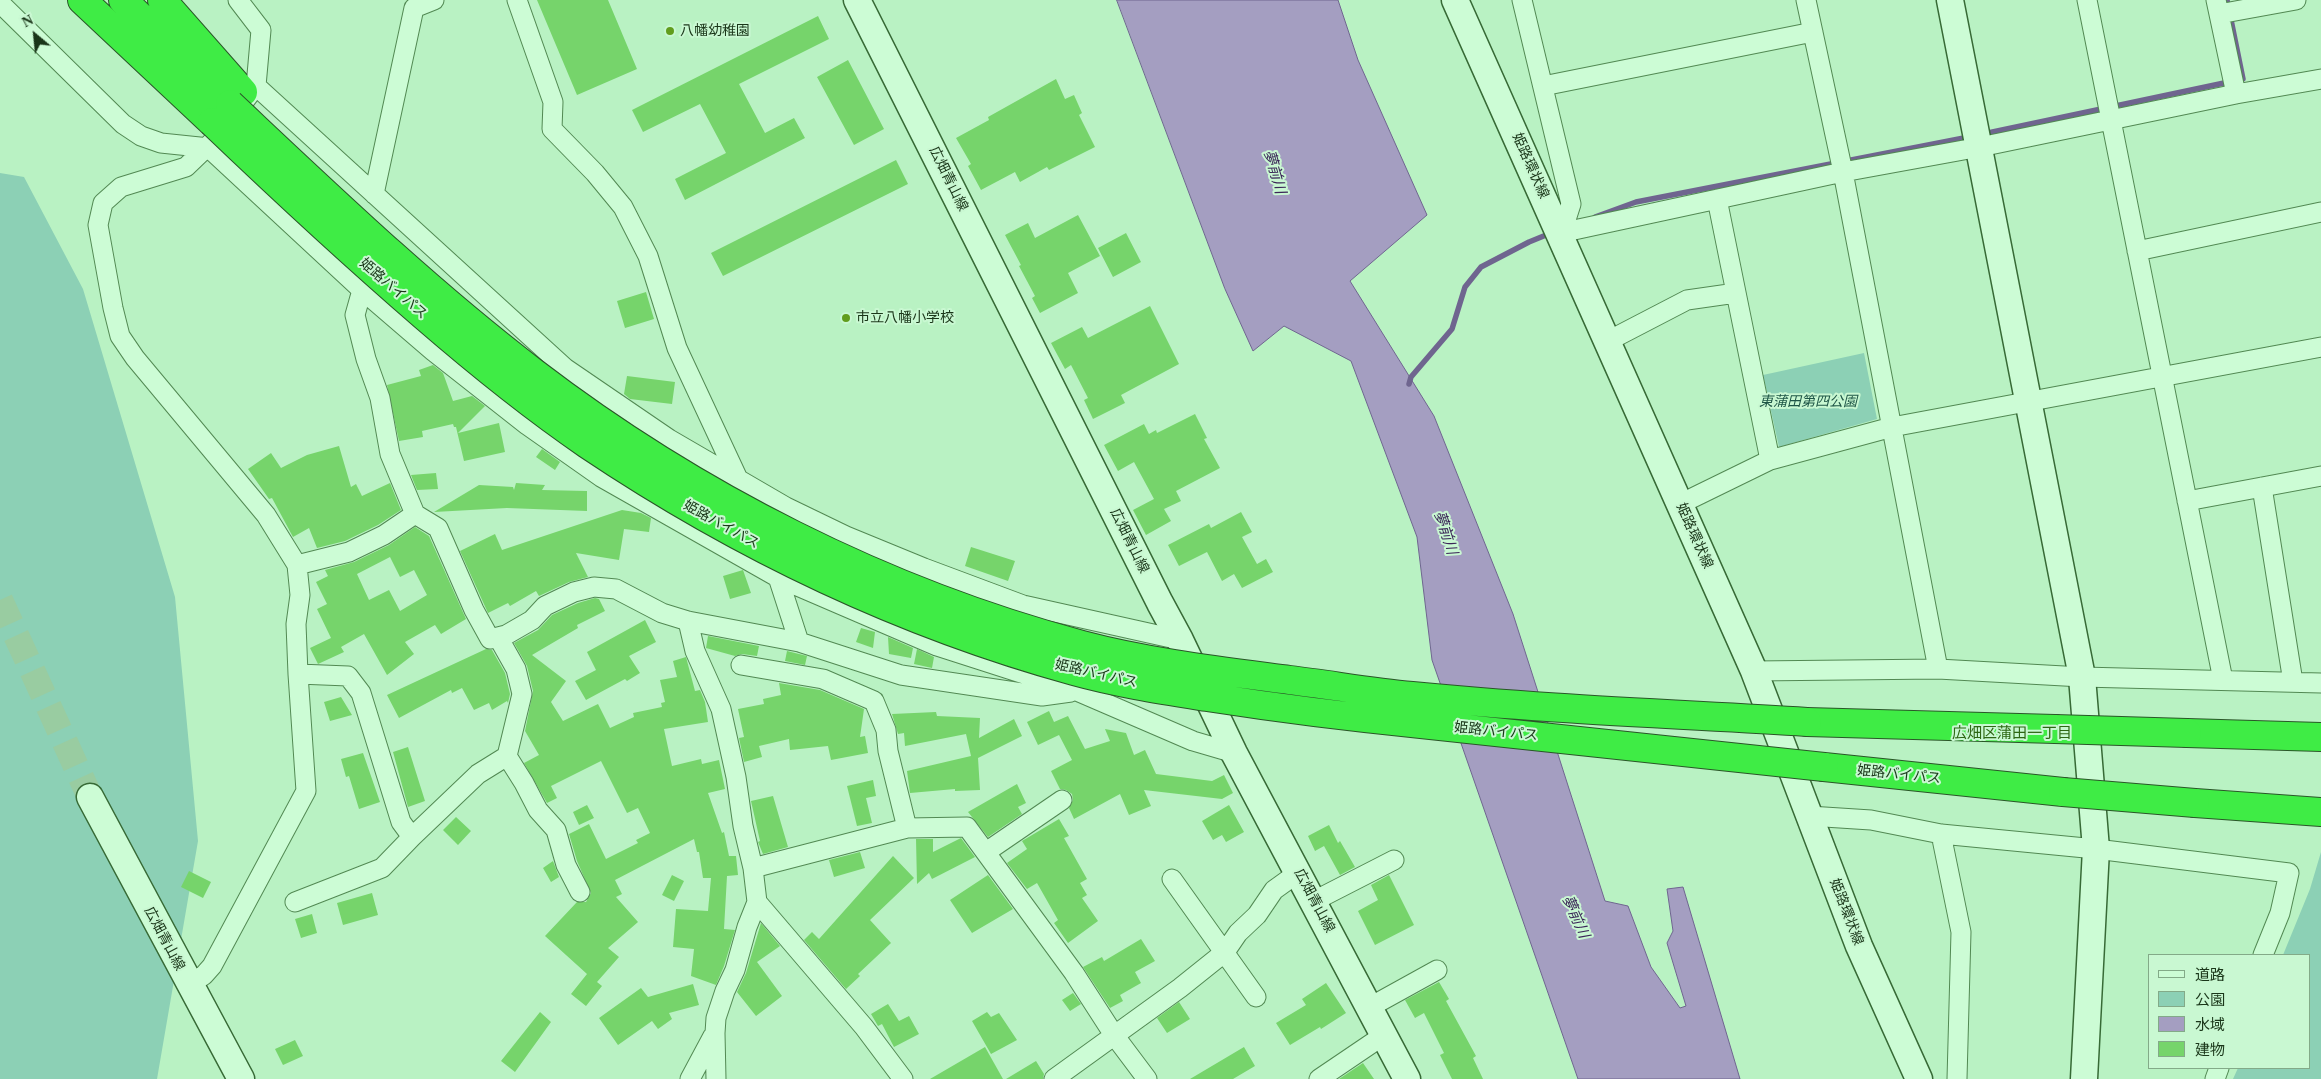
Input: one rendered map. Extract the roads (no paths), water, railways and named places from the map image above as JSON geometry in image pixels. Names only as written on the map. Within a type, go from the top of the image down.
[{"type":"highway","name":"姫路バイパス","points":[[82,0],[230,110],[469,320],[534,372],[661,460],[740,506],[828,551],[913,588],[984,614],[1084,646],[1171,664],[1409,696],[1807,722],[2321,737]]},
{"type":"highway","name":"姫路バイパス","points":[[123,0],[230,110],[333,238],[518,393],[584,442],[654,487],[727,530],[814,574],[898,612],[990,646],[1078,672],[1167,690],[1302,712],[2063,792],[2321,812]]},
{"type":"highway","points":[[162,0],[230,110]]},
{"type":"main road","name":"広畑青山線","points":[[857,0],[1180,640],[1234,752],[1408,1079]]},
{"type":"main road","name":"姫路環状線","points":[[1455,0],[1754,671],[1859,946],[1918,1079]]},
{"type":"main road","points":[[1950,0],[2082,677],[2096,849],[2084,1079]]},
{"type":"main road","name":"広畑青山線","points":[[90,797],[241,1079]]},
{"type":"street","points":[[374,194],[412,4],[434,0]]},
{"type":"street","points":[[517,0],[553,102],[552,129],[595,173],[623,207],[648,256],[677,348],[738,478],[779,578],[799,642]]},
{"type":"street","points":[[1522,0],[1571,204],[1561,235]]},
{"type":"street","points":[[1806,0],[1838,149],[1938,669]]},
{"type":"street","points":[[2086,0],[2223,680]]},
{"type":"street","points":[[2236,94],[2217,7],[2296,0]]},
{"type":"street","points":[[189,985],[204,976],[212,966],[306,791],[296,624],[300,594],[297,565],[266,515],[135,358],[120,336],[98,226],[103,203],[121,187],[186,168],[230,110],[261,30],[244,2]]},
{"type":"street","points":[[0,3],[123,124],[141,136],[161,143],[230,110]]},
{"type":"street","points":[[1543,86],[1813,32]]},
{"type":"street","points":[[1561,235],[1574,230],[1842,172],[1977,136],[2111,120],[2321,78]]},
{"type":"street","points":[[230,110],[374,194],[565,368],[668,439],[786,507],[846,536],[933,572],[1023,605],[1180,640]]},
{"type":"street","points":[[230,110],[362,290],[433,351],[520,419],[601,477],[779,578],[937,646],[1077,691],[1193,741],[1234,752]]},
{"type":"street","points":[[1717,199],[1770,460]]},
{"type":"street","points":[[2137,251],[2321,212]]},
{"type":"street","points":[[362,290],[355,315],[366,359],[380,398],[390,454],[415,514],[438,528],[474,610],[490,639],[506,635],[532,620],[546,606],[574,592],[594,586],[616,589],[662,613],[688,621],[799,642],[901,674],[1042,696],[1077,691]]},
{"type":"street","points":[[1608,341],[1687,300],[1736,293]]},
{"type":"street","points":[[1680,504],[1770,460],[1892,427],[2162,375],[2321,347]]},
{"type":"street","points":[[2187,501],[2321,476]]},
{"type":"street","points":[[2262,487],[2293,682]]},
{"type":"street","points":[[297,565],[349,552],[384,534],[415,514]]},
{"type":"street","points":[[688,621],[695,651],[721,709],[736,777],[743,826],[753,868],[757,902],[747,927],[736,970],[725,991],[716,1018],[714,1033],[716,1079]]},
{"type":"street","points":[[295,902],[382,868],[478,774],[507,756],[522,694],[516,669],[498,638]]},
{"type":"street","points":[[741,665],[823,679],[874,702],[886,730],[888,751],[907,828]]},
{"type":"street","points":[[1754,671],[1938,669],[2082,677],[2321,683]]},
{"type":"street","points":[[298,674],[348,676],[361,693],[401,822],[412,837]]},
{"type":"street","points":[[507,756],[538,810],[556,830],[566,864],[580,892]]},
{"type":"street","points":[[986,852],[1062,800]]},
{"type":"street","points":[[1810,816],[1871,820],[1941,834],[2096,849],[2289,873],[2280,913],[2263,954]]},
{"type":"street","points":[[753,868],[907,828],[967,827],[1074,973],[1114,1035],[1147,1079]]},
{"type":"street","points":[[1941,834],[1961,932],[1957,1079]]},
{"type":"street","points":[[1314,901],[1394,860]]},
{"type":"street","points":[[1054,1079],[1225,952],[1238,933],[1257,915],[1274,890],[1299,872]]},
{"type":"street","points":[[1172,879],[1256,997]]},
{"type":"street","points":[[757,902],[864,1027],[903,1079]]},
{"type":"street","points":[[1370,1007],[1437,970]]},
{"type":"street","points":[[690,1079],[714,1033]]},
{"type":"street","points":[[1319,1079],[1384,1035]]},
{"type":"water","name":"夢前川","points":[[1117,0],[1338,0],[1358,60],[1427,215],[1350,281],[1434,416],[1513,614],[1605,901],[1628,906],[1651,967],[1680,1008],[1686,1006],[1667,943],[1673,931],[1667,889],[1683,887],[1740,1079],[1578,1079],[1432,660],[1417,537],[1351,361],[1284,326],[1253,351],[1225,289]]},
{"type":"waterway","points":[[1983,134],[2243,79],[2227,0]]},
{"type":"waterway","points":[[1595,217],[1636,202],[1969,137]]},
{"type":"waterway","points":[[1409,384],[1411,377],[1452,329],[1465,287],[1481,267],[1529,242],[1551,233]]},
{"type":"tunnel","points":[[0,600],[90,797]]},
{"type":"place","name":"八幡幼稚園","points":[[670,31]]},
{"type":"place","name":"市立八幡小学校","points":[[846,318]]},
{"type":"district","name":"広畑区蒲田一丁目","points":[[2012,734]]},
{"type":"park label","name":"東蒲田第四公園","points":[[1808,402]]}]
